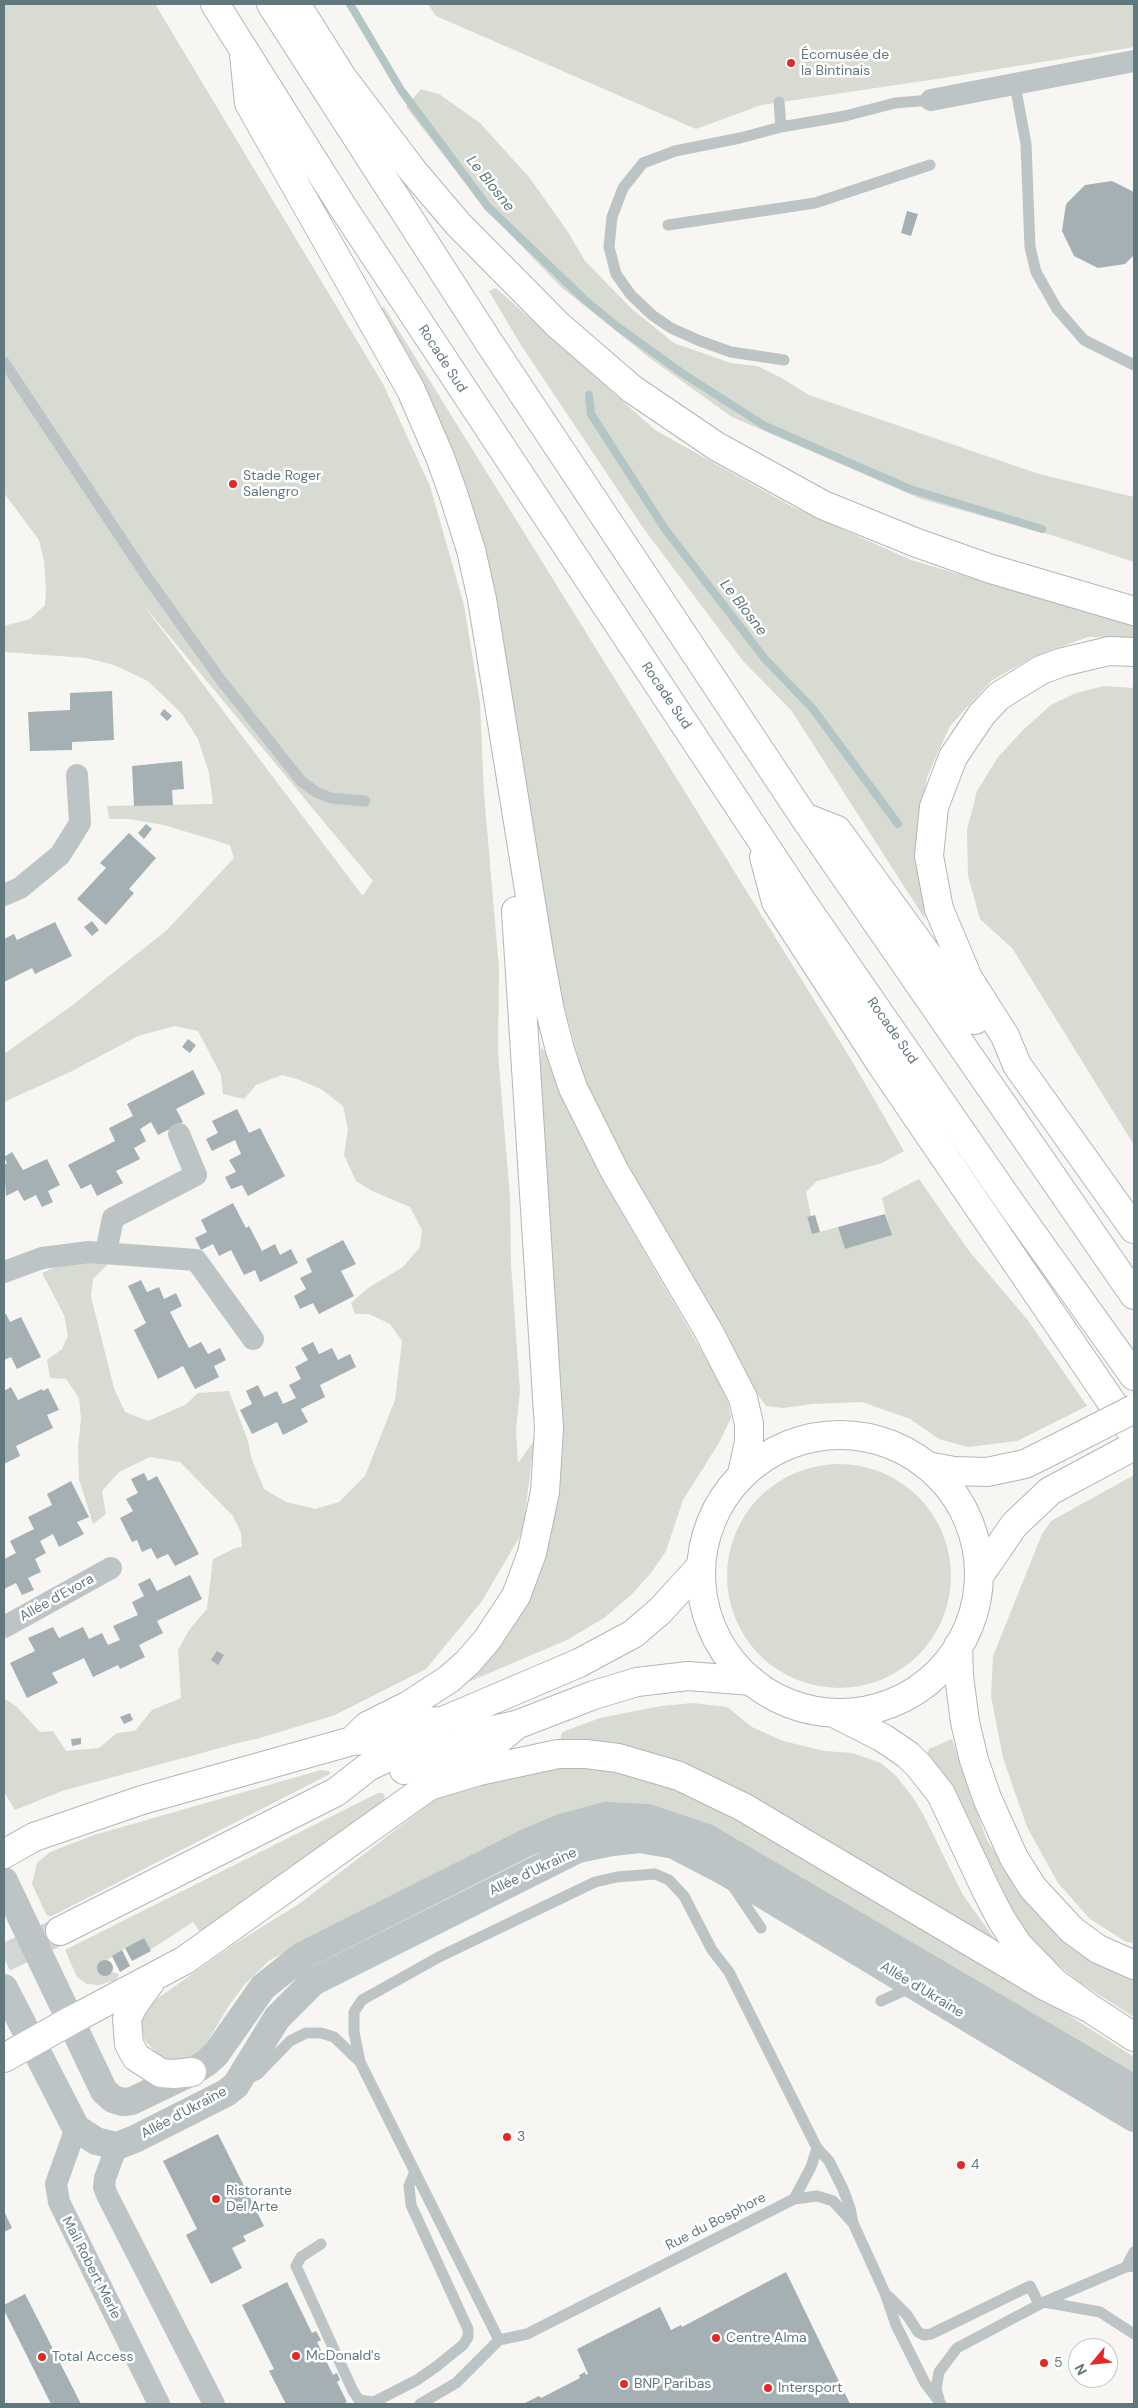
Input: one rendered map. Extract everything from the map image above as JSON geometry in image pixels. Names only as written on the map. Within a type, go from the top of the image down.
[{"type":"main road","name":"Rocade Sud","points":[[215,4],[347,215],[801,900],[1014,1208],[1134,1376]]},
{"type":"main road","points":[[271,4],[490,344],[804,817],[943,1021],[1134,1294]]},
{"type":"main road","points":[[296,4],[342,77],[413,171],[458,224],[558,325],[632,389],[716,446],[823,505],[917,543],[991,569],[1134,611]]},
{"type":"main road","points":[[243,49],[249,103],[411,390],[440,457],[471,550],[482,599],[541,967],[560,1050],[574,1088],[614,1170],[710,1332],[744,1398],[749,1424],[749,1442],[742,1474]]},
{"type":"main road","points":[[1134,652],[1109,652],[1063,662],[1035,673],[999,696],[982,714],[958,750],[943,781],[934,807],[929,856],[939,909],[968,978],[1005,1036],[1017,1065],[1134,1229]]},
{"type":"main road","points":[[352,1741],[367,1726],[409,1705],[449,1679],[468,1662],[487,1640],[516,1596],[532,1553],[545,1492],[549,1429],[514,889],[510,780]]},
{"type":"main road","points":[[804,817],[836,830],[992,1044],[1017,1065]]},
{"type":"main road","points":[[758,833],[776,902],[881,1064],[1134,1434]]},
{"type":"main road","points":[[928,1466],[954,1471],[987,1472],[1025,1464],[1134,1409]]},
{"type":"main road","points":[[829,1435],[867,1437],[888,1443],[909,1453],[928,1466],[943,1480],[966,1515],[973,1535],[979,1576],[973,1612],[958,1646],[932,1679],[902,1698],[876,1708],[834,1713],[790,1704],[770,1694],[752,1681],[728,1656],[719,1641],[708,1618],[702,1592],[701,1566],[709,1526],[721,1501],[742,1474],[779,1448],[800,1440],[829,1435]]},
{"type":"main road","points":[[979,1576],[1014,1525],[1050,1491],[1134,1446]]},
{"type":"main road","points":[[4,1854],[34,1837],[142,1800],[266,1767],[352,1741],[373,1739],[418,1722],[442,1721],[578,1663],[632,1634],[660,1611],[701,1566]]},
{"type":"main road","points":[[958,1646],[959,1676],[965,1722],[974,1760],[987,1798],[1014,1858],[1033,1888],[1072,1930],[1098,1949],[1134,1965]]},
{"type":"main road","points":[[336,1792],[376,1782],[489,1731],[516,1725],[594,1695],[637,1682],[688,1676],[752,1681]]},
{"type":"main road","points":[[834,1713],[895,1746],[908,1755],[929,1777],[952,1815],[1001,1919],[1018,1945],[1054,1982],[1091,2009],[1134,2036]]},
{"type":"main road","points":[[60,1931],[336,1792],[368,1767],[427,1738],[442,1721]]},
{"type":"main road","points":[[4,2058],[185,1960],[429,1786],[495,1744],[516,1725]]},
{"type":"main road","points":[[429,1786],[479,1771],[558,1754],[586,1754],[618,1758],[679,1776],[743,1807],[1045,1986],[1091,2009]]},
{"type":"main road","points":[[153,1979],[133,2006],[127,2020],[129,2044],[136,2057],[160,2073],[192,2072]]},
{"type":"street","points":[[931,100],[1134,61]]},
{"type":"street","points":[[4,895],[20,888],[60,855],[80,823],[77,775]]},
{"type":"street","points":[[106,1252],[113,1218],[196,1175],[179,1134]]},
{"type":"street","points":[[4,1272],[42,1258],[64,1254],[106,1252],[196,1260],[253,1339]]},
{"type":"street","name":"Allée d'Evora","points":[[4,1627],[111,1568]]},
{"type":"street","name":"Allée d'Ukraine","points":[[70,2022],[104,2090],[113,2099],[123,2102],[132,2101],[192,2072],[216,2054],[263,1987],[302,1956],[528,1842],[564,1826],[606,1816],[648,1818],[707,1838],[1133,2111]]},
{"type":"street","name":"Allée d'Ukraine","points":[[117,2146],[135,2139],[218,2097],[236,2085],[277,2018],[313,1982],[578,1849],[640,1839],[674,1845],[724,1871],[915,1986],[1133,2111]]},
{"type":"street","points":[[4,1881],[70,2022]]},
{"type":"street","points":[[4,1988],[76,2128],[96,2142],[117,2146],[105,2178],[104,2187],[107,2195],[214,2404]]},
{"type":"street","name":"Mail Robert Merle","points":[[76,2128],[56,2184],[59,2202],[159,2404]]},
{"type":"lane","points":[[1015,85],[1026,144],[1030,247],[1036,272],[1057,309],[1084,340],[1134,365]]},
{"type":"lane","points":[[784,360],[730,352],[671,328],[652,315],[631,295],[616,274],[609,247],[612,217],[623,188],[644,163],[676,150],[740,138],[781,127],[845,116],[895,103],[931,100]]},
{"type":"lane","points":[[778,102],[781,127]]},
{"type":"lane","points":[[668,225],[815,203],[930,165]]},
{"type":"lane","points":[[4,362],[147,577],[220,678],[301,781],[316,792],[331,798],[365,800]]},
{"type":"lane","points":[[724,1871],[761,1928]]},
{"type":"lane","points":[[420,2404],[456,2383],[492,2350],[499,2340],[360,2062],[353,2022],[356,2006],[362,2000],[439,1957],[580,1888],[607,1879],[655,1874],[669,1880],[684,1896],[712,1950],[729,1972],[817,2148],[829,2161],[843,2189],[853,2223]]},
{"type":"lane","points":[[881,2001],[915,1986]]},
{"type":"lane","points":[[236,2085],[258,2074],[290,2041],[306,2033],[321,2033],[334,2037],[360,2062]]},
{"type":"lane","points":[[794,2199],[811,2167],[817,2148]]},
{"type":"lane","points":[[322,2244],[301,2257],[296,2266],[359,2400],[374,2402],[426,2375],[463,2345],[468,2338],[468,2329],[410,2205],[409,2186],[415,2172]]},
{"type":"lane","name":"Rue du Bosphore","points":[[499,2340],[527,2334],[794,2199],[817,2196],[833,2201],[853,2223],[916,2367],[940,2403]]},
{"type":"lane","points":[[940,2403],[936,2389],[938,2372],[957,2348],[1042,2303],[1130,2266],[1134,2252]]},
{"type":"lane","points":[[885,2294],[906,2315],[918,2332],[924,2335],[931,2334],[1030,2286],[1042,2303],[1100,2312],[1134,2334]]},
{"type":"shaded area","points":[[4,4],[155,4],[383,384],[430,486],[464,605],[480,703],[484,794],[499,969],[498,1053],[510,1197],[511,1264],[520,1391],[516,1430],[518,1463],[534,1441],[523,1531],[482,1601],[426,1669],[335,1715],[260,1738],[62,1791],[15,1810],[4,1792],[4,1698],[17,1707],[40,1732],[53,1731],[66,1751],[99,1748],[117,1733],[135,1731],[152,1710],[181,1698],[178,1650],[189,1630],[207,1609],[213,1559],[235,1548],[242,1547],[241,1533],[233,1516],[180,1462],[150,1457],[119,1472],[102,1491],[106,1514],[93,1524],[79,1479],[78,1448],[81,1418],[79,1398],[66,1379],[50,1378],[47,1360],[62,1349],[68,1336],[64,1315],[42,1273],[77,1258],[109,1263],[93,1279],[91,1297],[114,1388],[125,1412],[148,1421],[185,1405],[198,1393],[229,1391],[248,1441],[252,1460],[264,1489],[286,1502],[315,1509],[339,1502],[365,1476],[395,1400],[402,1341],[390,1324],[369,1314],[355,1314],[351,1303],[368,1288],[403,1267],[420,1247],[422,1230],[410,1207],[372,1191],[356,1181],[344,1155],[348,1129],[343,1106],[321,1089],[282,1075],[256,1085],[244,1099],[223,1094],[221,1075],[198,1031],[175,1026],[138,1036],[70,1072],[4,1102],[4,1054],[70,1007],[167,930],[234,858],[230,845],[164,825],[129,819],[109,819],[107,806],[213,804],[209,773],[198,739],[182,714],[148,681],[114,665],[86,658],[4,652],[4,626],[30,619],[45,605],[46,590],[44,561],[39,540],[4,493]],"holes":[[[141,602],[373,881],[362,895]]]},
{"type":"shaded area","name":"Écomusée de la Bintinais","points":[[428,4],[1134,4],[1134,47],[761,105],[696,129],[436,16]]},
{"type":"shaded area","points":[[421,89],[439,94],[480,123],[529,177],[568,232],[585,261],[633,310],[674,343],[731,363],[757,366],[780,377],[809,395],[1039,474],[1134,497],[1134,562],[1058,537],[921,499],[732,417],[651,359],[561,287],[508,232],[467,185],[406,107]]},
{"type":"shaded area","points":[[496,288],[655,430],[791,506],[911,560],[1134,626],[1134,638],[1088,637],[1033,657],[991,681],[950,726],[927,777],[917,847],[925,919],[791,710],[743,661],[644,529],[519,342],[489,291]]},
{"type":"shaded area","points":[[384,307],[852,1061],[904,1151],[882,1163],[817,1181],[806,1192],[811,1216],[807,1218],[812,1234],[838,1227],[845,1249],[891,1235],[882,1198],[919,1179],[969,1251],[1027,1319],[1087,1406],[1017,1441],[968,1447],[939,1439],[910,1419],[862,1402],[812,1404],[784,1408],[766,1406],[755,1391],[615,1143],[583,1077],[561,994],[488,573],[377,310]]},
{"type":"shaded area","points":[[1104,686],[1134,688],[1134,1145],[1012,948],[980,919],[968,876],[967,830],[977,791],[998,757],[1024,729],[1051,705],[1076,693]]},
{"type":"shaded area","points":[[541,1047],[555,1063],[574,1120],[605,1184],[727,1395],[731,1418],[719,1443],[683,1500],[666,1551],[651,1573],[632,1594],[604,1618],[567,1640],[459,1686],[544,1560],[539,1077]]},
{"type":"shaded area","points":[[828,1464],[850,1464],[882,1472],[892,1477],[910,1489],[926,1505],[943,1533],[949,1554],[951,1576],[949,1598],[943,1619],[926,1647],[910,1663],[882,1680],[850,1688],[828,1688],[796,1680],[786,1675],[768,1663],[752,1647],[735,1619],[727,1587],[727,1565],[735,1533],[740,1523],[752,1505],[768,1489],[796,1472]]},
{"type":"shaded area","points":[[1134,1475],[1134,1943],[1126,1942],[1090,1919],[1058,1883],[1027,1827],[1003,1758],[991,1696],[993,1656],[1042,1534],[1051,1521]]},
{"type":"shaded area","points":[[693,1703],[727,1707],[752,1727],[783,1741],[825,1751],[852,1753],[881,1763],[896,1776],[912,1796],[923,1814],[963,1895],[996,1941],[794,1825],[561,1739],[561,1734],[565,1731],[600,1718],[661,1706]]},
{"type":"shaded area","points":[[952,1739],[986,1838],[1017,1888],[1134,1974],[1134,2017],[1079,1982],[1042,1951],[1013,1916],[926,1758],[929,1749]]},
{"type":"shaded area","points":[[596,1766],[698,1791],[1012,1979],[1134,2057],[1134,2075],[610,1805],[582,1808],[554,1817],[270,1960],[245,1984],[228,2007],[206,2044],[192,2057],[179,2060],[167,2059],[156,2052],[145,2041],[141,2026],[143,2014],[151,2003],[236,1943],[299,1904],[441,1795],[530,1768]]},
{"type":"shaded area","points":[[321,1770],[329,1771],[330,1774],[52,1916],[47,1916],[32,1884],[37,1863],[50,1852],[94,1835]]},
{"type":"shaded area","points":[[378,1793],[383,1793],[384,1801],[200,1932],[193,1922],[150,1950],[144,1938],[125,1948],[98,1966],[101,1975],[108,1975],[113,1972],[119,1974],[116,1980],[99,1985],[87,1984],[77,1977],[65,1950]]},
{"type":"building","points":[[1112,181],[1134,192],[1134,255],[1125,264],[1098,268],[1074,256],[1062,231],[1066,204],[1085,185]]},
{"type":"building","points":[[907,211],[918,214],[911,236],[901,233]]},
{"type":"building","points":[[112,691],[114,740],[72,742],[72,750],[30,751],[28,712],[70,710],[70,693]]},
{"type":"building","points":[[164,709],[172,716],[167,721],[160,714]]},
{"type":"building","points":[[182,761],[184,789],[172,790],[173,805],[134,806],[132,766]]},
{"type":"building","points":[[146,824],[152,829],[144,839],[138,833]]},
{"type":"building","points":[[129,833],[156,858],[129,889],[134,893],[106,925],[77,899],[106,868],[100,863]]},
{"type":"building","points":[[92,921],[99,930],[92,936],[84,927]]},
{"type":"building","points":[[55,922],[72,956],[35,974],[32,968],[4,982],[4,939],[14,934],[17,940]]},
{"type":"building","points":[[188,1039],[196,1045],[190,1053],[182,1047]]},
{"type":"building","points":[[193,1070],[205,1094],[176,1109],[183,1122],[158,1135],[151,1122],[140,1129],[146,1141],[134,1148],[140,1159],[116,1171],[123,1183],[97,1196],[91,1184],[81,1189],[68,1165],[115,1141],[109,1128],[133,1116],[127,1104]]},
{"type":"building","points":[[237,1109],[249,1133],[260,1128],[285,1176],[248,1196],[242,1185],[231,1189],[225,1177],[236,1172],[229,1160],[241,1154],[235,1140],[212,1151],[206,1139],[218,1133],[212,1121]]},
{"type":"building","points":[[12,1152],[23,1170],[47,1159],[60,1185],[48,1191],[53,1202],[42,1207],[36,1195],[24,1201],[18,1190],[6,1196],[4,1165],[7,1163],[4,1157]]},
{"type":"building","points":[[233,1203],[246,1228],[249,1226],[262,1251],[275,1244],[280,1255],[291,1249],[298,1263],[260,1282],[255,1270],[244,1275],[231,1250],[219,1256],[213,1244],[201,1250],[195,1238],[207,1232],[201,1220]]},
{"type":"building","points":[[885,1214],[892,1235],[845,1249],[838,1227]]},
{"type":"building","points":[[815,1215],[820,1232],[812,1234],[807,1217]]},
{"type":"building","points":[[343,1240],[356,1264],[341,1271],[354,1296],[319,1314],[313,1303],[300,1309],[294,1296],[306,1289],[300,1278],[312,1272],[306,1259]]},
{"type":"building","points":[[141,1280],[147,1292],[159,1287],[164,1299],[176,1293],[182,1306],[170,1312],[189,1348],[201,1342],[208,1354],[220,1348],[226,1360],[214,1366],[219,1377],[195,1389],[183,1366],[158,1379],[134,1330],[146,1323],[128,1286]]},
{"type":"building","points":[[4,1314],[6,1314],[10,1322],[21,1317],[41,1357],[17,1369],[11,1357],[4,1360]]},
{"type":"building","points":[[313,1342],[319,1354],[332,1348],[338,1360],[350,1354],[356,1367],[320,1385],[325,1397],[301,1409],[308,1422],[283,1435],[277,1422],[252,1434],[240,1410],[252,1404],[246,1391],[258,1385],[264,1397],[277,1391],[283,1404],[296,1398],[289,1385],[301,1379],[295,1367],[308,1360],[301,1348]]},
{"type":"building","points":[[11,1387],[18,1400],[48,1388],[59,1410],[47,1415],[53,1428],[16,1446],[20,1456],[4,1464],[4,1391]]},
{"type":"building","points":[[144,1473],[148,1481],[157,1476],[199,1554],[175,1566],[168,1554],[157,1559],[151,1548],[142,1552],[137,1540],[132,1542],[120,1518],[133,1511],[126,1499],[138,1493],[131,1479]]},
{"type":"building","points":[[71,1481],[89,1517],[77,1522],[84,1534],[59,1547],[53,1534],[40,1541],[46,1553],[35,1559],[41,1572],[28,1578],[34,1590],[22,1595],[16,1583],[4,1589],[4,1559],[16,1553],[10,1541],[34,1529],[28,1517],[52,1505],[47,1494]]},
{"type":"building","points":[[190,1575],[202,1599],[157,1621],[163,1633],[139,1645],[145,1657],[120,1669],[118,1665],[93,1677],[84,1658],[52,1673],[58,1683],[27,1698],[10,1663],[35,1651],[28,1638],[53,1627],[59,1638],[83,1627],[89,1639],[102,1633],[108,1645],[120,1640],[113,1626],[138,1615],[132,1602],[144,1596],[138,1584],[150,1578],[157,1591]]},
{"type":"building","points":[[217,1651],[224,1655],[218,1665],[211,1660]]},
{"type":"building","points":[[130,1713],[133,1720],[124,1724],[120,1717]]},
{"type":"building","points":[[81,1738],[81,1744],[72,1746],[71,1739]]},
{"type":"building","points":[[144,1938],[151,1951],[132,1961],[125,1948]]},
{"type":"building","points":[[122,1950],[130,1966],[120,1972],[112,1956]]},
{"type":"building","points":[[105,1960],[113,1968],[105,1976],[97,1968]]},
{"type":"building","name":"Ristorante Del Arte","points":[[218,2134],[264,2226],[243,2236],[246,2241],[232,2248],[242,2268],[211,2284],[186,2235],[197,2229],[163,2161]]},
{"type":"building","points":[[4,2211],[12,2228],[4,2232]]},
{"type":"building","name":"Centre Alma","points":[[786,2272],[850,2404],[523,2404],[539,2396],[541,2398],[580,2378],[579,2375],[585,2372],[586,2375],[588,2374],[577,2349],[660,2307],[671,2330],[681,2325],[682,2327]]},
{"type":"building","name":"McDonald's","points":[[287,2282],[312,2333],[316,2331],[321,2340],[317,2342],[333,2375],[337,2373],[340,2380],[337,2382],[347,2402],[342,2404],[286,2404],[269,2371],[274,2369],[242,2305]]},
{"type":"building","name":"Total Access","points":[[25,2294],[81,2404],[51,2404],[4,2310],[4,2305]]},
{"type":"waterway","name":"Le Blosne","points":[[350,4],[401,90],[488,207],[585,300],[618,327],[682,373],[765,426],[910,489],[1042,529]]},
{"type":"waterway","name":"Le Blosne","points":[[589,395],[591,414],[665,529],[765,659],[813,709],[898,824]]},
{"type":"tunnel","points":[[4,1958],[60,1931]]},
{"type":"place","name":"Écomusée de la Bintinais","points":[[791,63]]},
{"type":"place","name":"Stade Roger Salengro","points":[[233,484]]},
{"type":"place","name":"3","points":[[507,2137]]},
{"type":"place","name":"4","points":[[961,2165]]},
{"type":"place","name":"Ristorante Del Arte","points":[[216,2199]]},
{"type":"place","name":"Centre Alma","points":[[716,2338]]},
{"type":"place","name":"McDonald's","points":[[296,2356]]},
{"type":"place","name":"Total Access","points":[[42,2357]]},
{"type":"place","name":"5","points":[[1044,2363]]},
{"type":"place","name":"BNP Paribas","points":[[624,2384]]},
{"type":"place","name":"Intersport","points":[[768,2388]]}]
